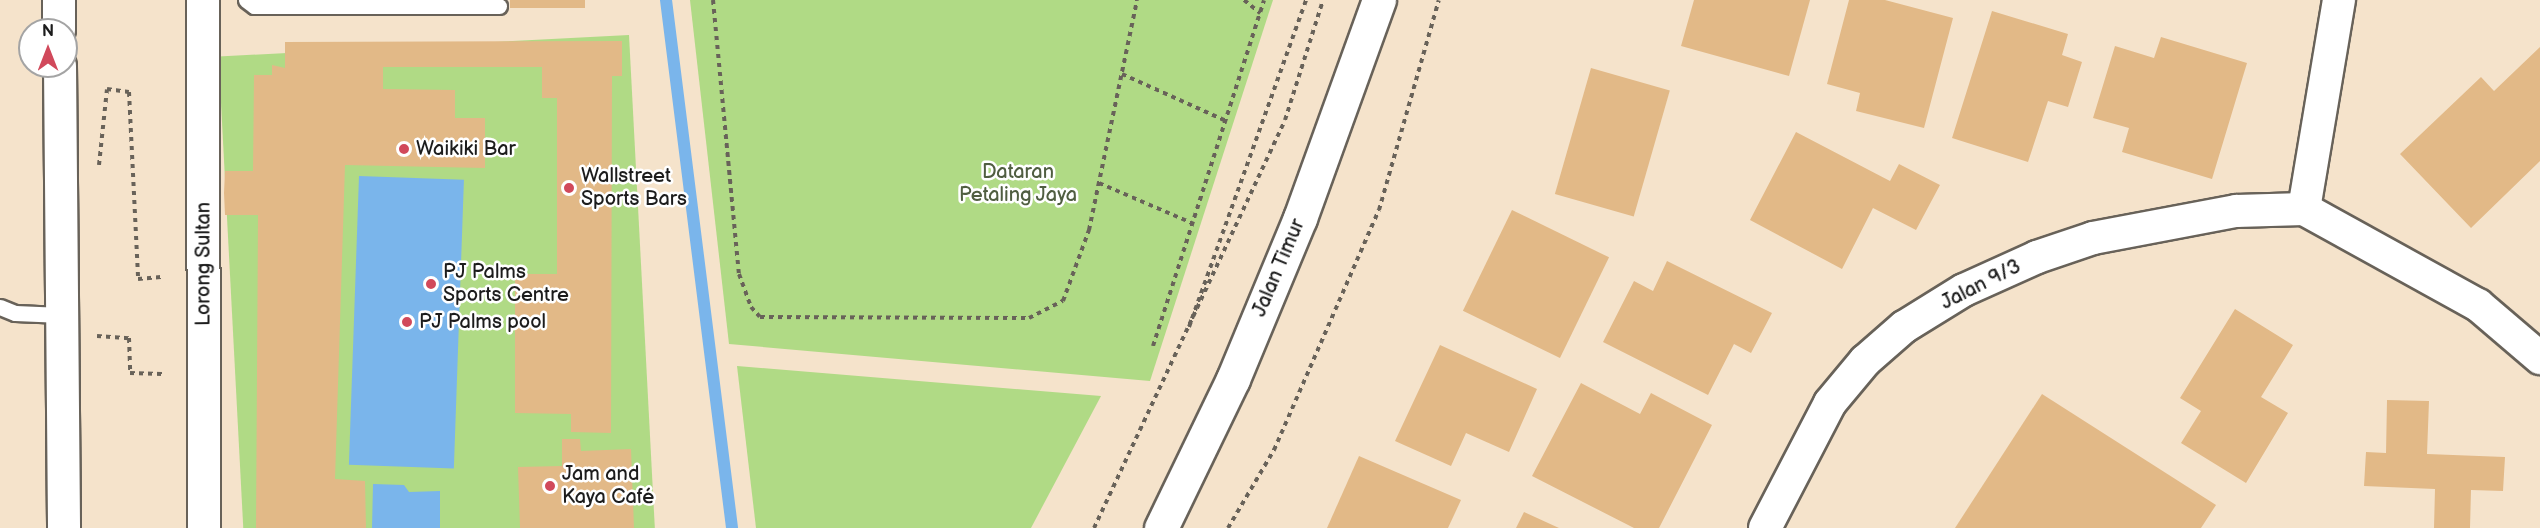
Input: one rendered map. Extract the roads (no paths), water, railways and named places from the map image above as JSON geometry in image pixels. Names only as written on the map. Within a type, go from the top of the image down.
[{"type":"main road","name":"Jalan Timur","points":[[1161,528],[1233,379],[1300,218],[1379,0]]},
{"type":"street","points":[[59,0],[59,18]]},
{"type":"street","name":"Lorong Sultan","points":[[203,0],[204,528]]},
{"type":"street","points":[[2339,0],[2304,209],[2478,304],[2540,358]]},
{"type":"street","points":[[60,78],[64,528]]},
{"type":"street","name":"Jalan 9/3","points":[[1764,528],[1830,403],[1865,361],[1905,327],[1964,290],[2037,257],[2093,238],[2236,212],[2304,209]]},
{"type":"lane","points":[[246,0],[254,6],[499,6]]},
{"type":"lane","points":[[0,307],[15,313],[62,315]]},
{"type":"water","name":"PJ Palms pool","points":[[359,176],[464,180],[454,468],[349,465]]},
{"type":"water","points":[[373,484],[404,485],[409,492],[440,491],[440,528],[372,528]]},
{"type":"waterway","points":[[666,0],[732,528]]},
{"type":"place","name":"Waikiki Bar","points":[[404,149]]},
{"type":"place","name":"Wallstreet Sports Bars","points":[[569,188]]},
{"type":"place","name":"PJ Palms Sports Centre","points":[[431,284]]},
{"type":"place","name":"PJ Palms pool","points":[[407,322]]},
{"type":"place","name":"Jam and Kaya Café","points":[[550,486]]},
{"type":"park label","name":"Dataran Petaling Jaya","points":[[1018,184]]}]
